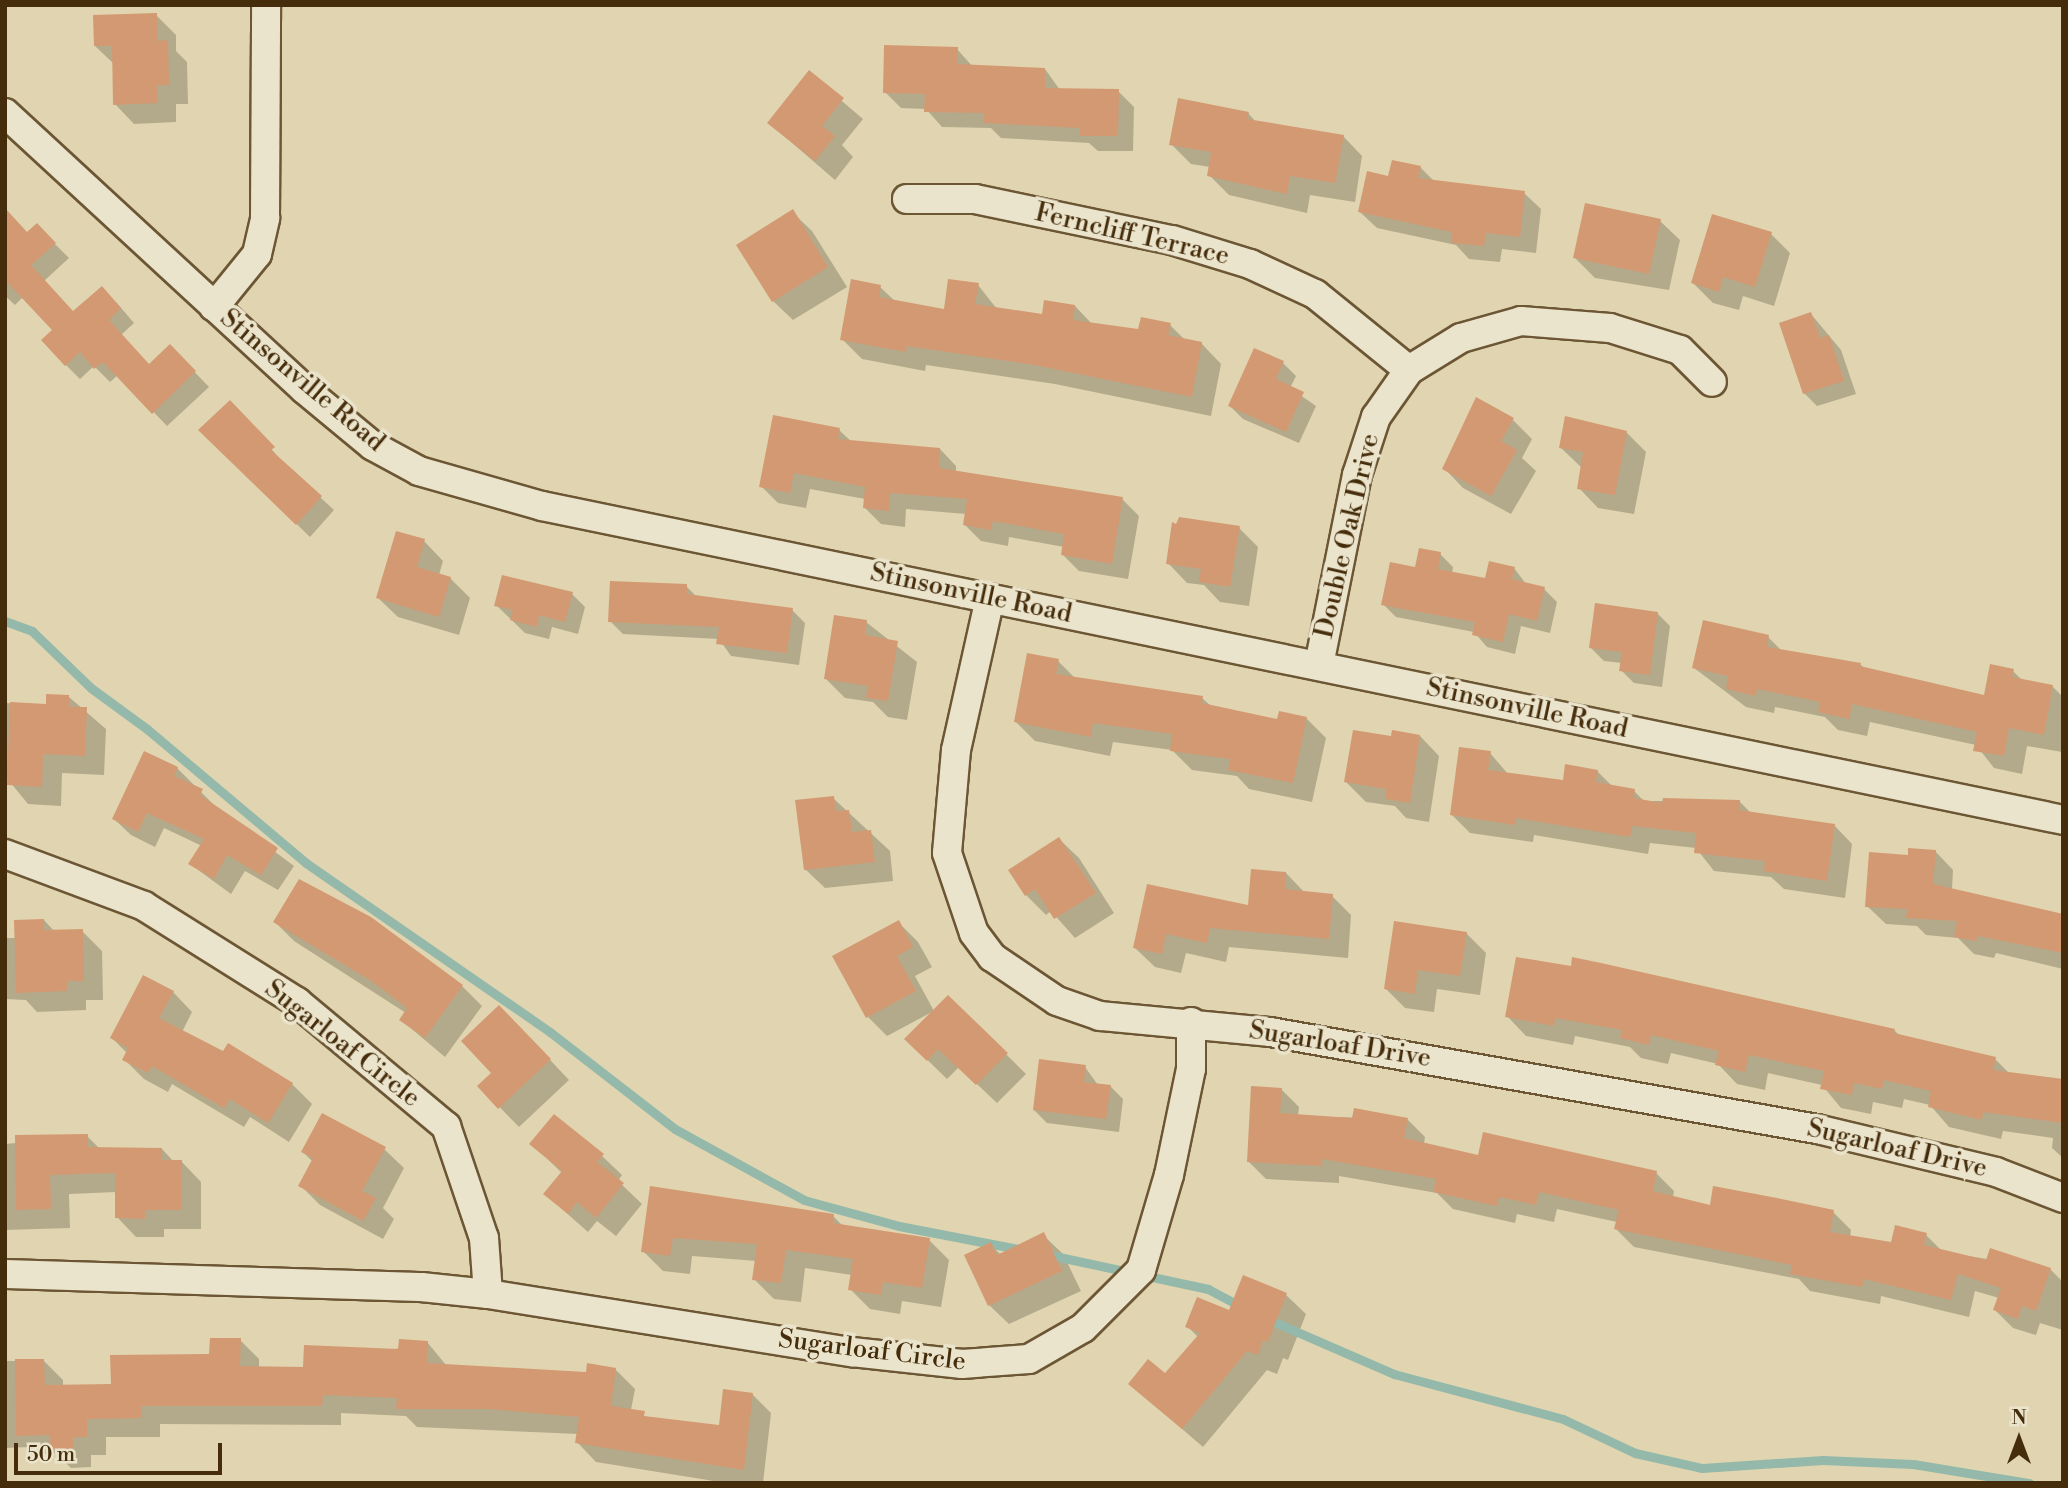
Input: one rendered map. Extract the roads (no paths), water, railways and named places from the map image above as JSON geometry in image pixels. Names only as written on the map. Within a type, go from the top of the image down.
[{"type":"street","points":[[214,307],[257,254],[265,218],[266,5]]},
{"type":"street","name":"Stinsonville Road","points":[[5,113],[214,307],[373,446],[419,471],[542,506],[2063,820]]},
{"type":"street","name":"Ferncliff Terrace","points":[[907,199],[975,199],[1172,240],[1250,264],[1315,294],[1409,370]]},
{"type":"street","name":"Double Oak Drive","points":[[1319,665],[1357,475],[1376,417],[1409,370],[1461,338],[1521,321],[1610,328],[1680,350],[1712,382]]},
{"type":"street","name":"Sugarloaf Drive","points":[[990,598],[956,750],[947,817],[947,853],[974,933],[992,957],[1057,1001],[1111,1017],[1191,1022],[1447,1062],[1817,1129],[1996,1172],[2063,1198]]},
{"type":"street","name":"Sugarloaf Circle","points":[[5,854],[156,913],[297,1002],[446,1126],[484,1238],[488,1294]]},
{"type":"street","name":"Sugarloaf Circle","points":[[5,1274],[421,1287],[488,1294],[852,1352],[962,1364],[1029,1359],[1083,1328],[1141,1270],[1169,1175],[1188,1082],[1191,1022]]},
{"type":"waterway","points":[[5,621],[32,631],[91,688],[147,729],[306,863],[550,1032],[675,1129],[804,1200],[899,1226],[1024,1250]]},
{"type":"waterway","points":[[1045,1254],[1208,1289],[1240,1306]]},
{"type":"waterway","points":[[1265,1318],[1394,1374],[1563,1419],[1635,1453],[1702,1468],[1823,1460],[1913,1464],[2029,1483]]}]
